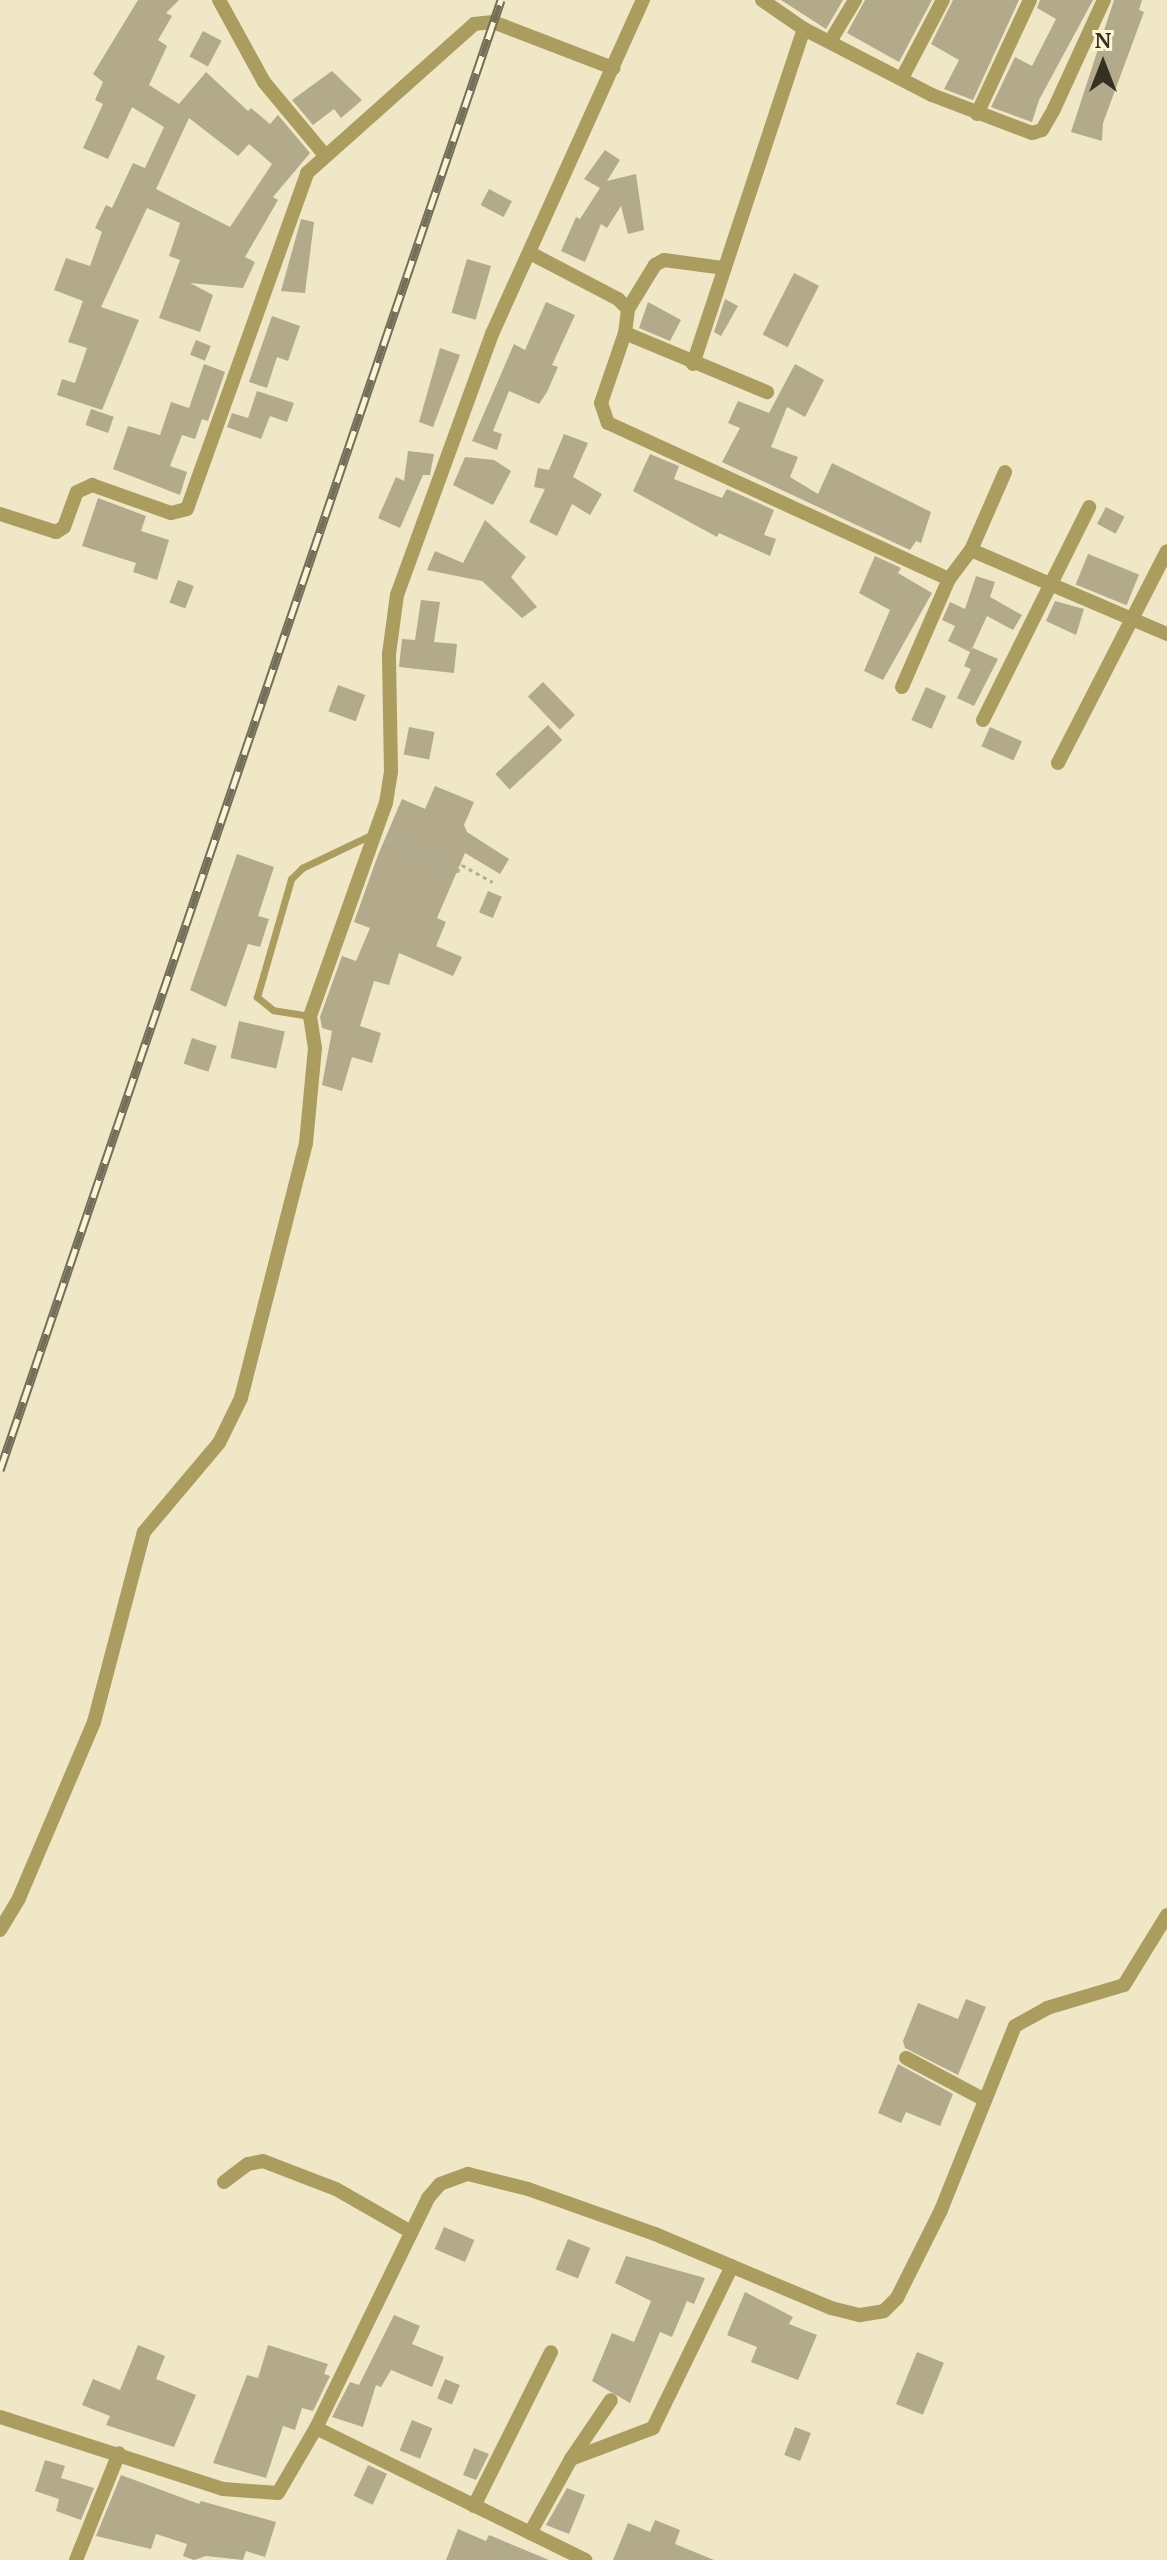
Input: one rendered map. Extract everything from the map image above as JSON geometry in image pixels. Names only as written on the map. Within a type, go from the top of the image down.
[{"type":"street","points":[[219,0],[264,82],[324,154]]},
{"type":"street","points":[[0,1930],[19,1898],[94,1722],[144,1532],[219,1443],[241,1398],[306,1143],[315,1048],[310,1016],[374,834],[391,772],[389,654],[397,595],[467,397],[643,0]]},
{"type":"street","points":[[762,0],[804,29],[977,114],[1026,132],[1042,130],[1104,0]]},
{"type":"street","points":[[831,40],[855,0]]},
{"type":"street","points":[[902,78],[943,0]]},
{"type":"street","points":[[977,114],[1030,0]]},
{"type":"street","points":[[0,514],[56,532],[64,527],[77,492],[92,485],[171,513],[187,509],[301,185],[324,154],[474,24],[493,22],[613,68]]},
{"type":"street","points":[[693,364],[804,29]]},
{"type":"street","points":[[530,253],[618,299],[628,309]]},
{"type":"street","points":[[724,268],[664,260],[655,265],[628,309],[625,333],[601,403],[608,423],[949,579]]},
{"type":"street","points":[[625,333],[693,364],[767,392]]},
{"type":"street","points":[[902,687],[949,579],[971,550],[1005,472]]},
{"type":"street","points":[[983,720],[1089,507]]},
{"type":"street","points":[[971,550],[1167,634]]},
{"type":"street","points":[[1058,763],[1167,551]]},
{"type":"street","points":[[0,2417],[223,2489],[267,2495],[285,2488],[411,2232],[440,2184],[468,2174],[528,2189],[732,2266],[831,2308],[860,2315],[884,2311],[897,2298],[941,2210],[983,2099],[1015,2026],[1047,2008],[1124,1985],[1167,1915]]},
{"type":"street","points":[[906,2058],[983,2099]]},
{"type":"street","points":[[224,2182],[248,2164],[263,2161],[347,2194],[411,2232]]},
{"type":"street","points":[[571,2459],[653,2428],[732,2266]]},
{"type":"street","points":[[474,2506],[551,2352]]},
{"type":"street","points":[[530,2533],[571,2459],[611,2400]]},
{"type":"street","points":[[316,2428],[585,2560]]},
{"type":"street","points":[[76,2560],[119,2453]]},
{"type":"lane","points":[[310,1016],[273,1010],[259,1001],[257,992],[291,879],[302,868],[374,834]]},
{"type":"path","points":[[374,834],[457,872],[462,865],[493,882]]},
{"type":"building","points":[[138,0],[179,0],[166,13],[172,16],[158,40],[167,46],[149,85],[179,104],[206,72],[248,111],[251,108],[270,124],[278,115],[310,153],[273,197],[278,200],[245,257],[255,262],[243,288],[190,283],[213,295],[200,332],[159,318],[180,260],[169,256],[180,223],[147,208],[101,307],[139,320],[102,410],[57,395],[62,379],[75,383],[87,348],[68,342],[83,301],[54,290],[66,258],[90,266],[102,232],[95,228],[106,205],[112,208],[133,163],[145,168],[164,127],[132,107],[108,159],[83,148],[103,104],[95,100],[103,82],[93,74]],"holes":[[[189,118],[238,156],[249,144],[272,164],[230,227],[156,189]]]},
{"type":"building","points":[[781,0],[843,0],[826,29]]},
{"type":"building","points":[[865,0],[932,0],[899,62],[847,33]]},
{"type":"building","points":[[953,0],[1019,0],[973,100],[944,89],[959,60],[931,44]]},
{"type":"building","points":[[1040,0],[1093,0],[1039,100],[1032,122],[991,107],[1015,57],[1032,66],[1056,19],[1037,8]]},
{"type":"building","points":[[1114,0],[1142,0],[1139,10],[1144,12],[1103,123],[1102,141],[1071,132]]},
{"type":"building","points":[[203,31],[222,41],[208,66],[189,57]]},
{"type":"building","points":[[332,71],[362,100],[341,118],[334,109],[313,125],[292,100]]},
{"type":"building","points":[[605,150],[620,160],[607,181],[636,174],[644,230],[628,234],[621,206],[607,228],[601,224],[585,262],[561,251],[576,217],[580,219],[600,188],[584,179]]},
{"type":"building","points":[[489,189],[512,201],[504,217],[481,205]]},
{"type":"building","points":[[301,219],[314,222],[305,293],[281,291]]},
{"type":"building","points":[[467,259],[491,266],[476,320],[452,313]]},
{"type":"building","points":[[794,273],[819,286],[788,347],[763,334]]},
{"type":"building","points":[[725,299],[738,306],[721,336],[714,332]]},
{"type":"building","points":[[546,302],[575,315],[552,365],[558,367],[547,392],[539,404],[509,391],[493,431],[502,434],[497,450],[472,441],[514,344],[525,350]]},
{"type":"building","points":[[648,302],[681,320],[670,341],[639,328]]},
{"type":"building","points":[[272,316],[300,326],[288,361],[277,357],[267,388],[249,382]]},
{"type":"building","points":[[196,340],[211,346],[205,361],[190,355]]},
{"type":"building","points":[[440,348],[460,355],[433,427],[419,422]]},
{"type":"building","points":[[204,364],[225,372],[208,421],[202,419],[195,439],[182,435],[170,466],[187,472],[180,495],[113,469],[128,426],[160,435],[171,402],[189,408]]},
{"type":"building","points":[[795,364],[824,380],[805,417],[787,407],[771,447],[798,457],[790,477],[818,494],[832,463],[931,512],[921,543],[916,541],[910,550],[722,462],[740,428],[728,423],[738,401],[769,413]]},
{"type":"building","points":[[257,391],[294,403],[287,422],[270,416],[261,439],[227,427],[232,413],[248,418]]},
{"type":"building","points":[[91,409],[114,417],[108,433],[85,425]]},
{"type":"building","points":[[564,434],[588,443],[573,477],[602,494],[590,515],[572,504],[557,536],[529,522],[545,489],[534,487],[538,468],[549,470]]},
{"type":"building","points":[[408,451],[434,454],[430,475],[423,475],[400,528],[378,518],[396,477],[404,481]]},
{"type":"building","points":[[650,454],[679,466],[674,479],[722,498],[727,489],[774,510],[764,535],[776,539],[770,556],[719,533],[717,537],[633,491]]},
{"type":"building","points":[[465,457],[494,460],[511,471],[493,505],[453,485]]},
{"type":"building","points":[[98,498],[146,516],[141,531],[169,540],[157,580],[133,572],[136,563],[82,546]]},
{"type":"building","points":[[1106,507],[1125,517],[1116,534],[1097,524]]},
{"type":"building","points":[[485,520],[526,557],[511,577],[537,607],[522,618],[482,581],[427,570],[435,551],[463,563]]},
{"type":"building","points":[[1088,554],[1139,575],[1127,605],[1076,585]]},
{"type":"building","points":[[875,556],[901,568],[898,573],[932,593],[883,680],[864,671],[890,610],[859,593]]},
{"type":"building","points":[[976,576],[995,582],[990,597],[1022,615],[1013,630],[987,616],[971,651],[973,648],[998,659],[974,706],[957,698],[971,669],[964,666],[970,652],[948,641],[955,626],[942,620],[950,602],[965,609]]},
{"type":"building","points":[[178,580],[194,586],[185,608],[169,602]]},
{"type":"building","points":[[421,600],[440,602],[434,642],[457,644],[454,673],[399,667],[402,639],[415,640]]},
{"type":"building","points":[[1055,601],[1084,609],[1076,635],[1046,621]]},
{"type":"building","points":[[543,682],[575,715],[560,730],[528,697]]},
{"type":"building","points":[[338,685],[365,695],[356,721],[328,711]]},
{"type":"building","points":[[926,687],[946,696],[931,729],[911,720]]},
{"type":"building","points":[[548,725],[562,740],[510,789],[495,774]]},
{"type":"building","points":[[409,727],[435,732],[429,759],[404,754]]},
{"type":"building","points":[[990,727],[1022,741],[1013,760],[981,746]]},
{"type":"building","points":[[435,786],[474,802],[464,825],[467,832],[509,859],[500,874],[465,853],[437,918],[446,922],[436,946],[462,957],[453,976],[399,953],[389,985],[374,981],[360,1026],[381,1033],[372,1063],[352,1057],[342,1091],[322,1085],[332,1031],[322,1028],[320,1017],[342,956],[356,961],[370,928],[354,922],[378,855],[402,799],[425,809]]},
{"type":"building","points":[[237,854],[274,867],[258,916],[269,919],[260,947],[248,944],[226,1007],[190,990]]},
{"type":"building","points":[[488,891],[502,897],[493,918],[479,912]]},
{"type":"building","points":[[239,1021],[285,1032],[276,1069],[230,1058]]},
{"type":"building","points":[[192,1038],[217,1046],[208,1072],[184,1064]]},
{"type":"building","points":[[966,1999],[986,2007],[958,2075],[905,2048],[903,2041],[918,2003],[958,2019]]},
{"type":"building","points":[[898,2064],[953,2094],[940,2126],[906,2112],[901,2123],[878,2113]]},
{"type":"building","points":[[444,2227],[474,2240],[465,2262],[435,2249]]},
{"type":"building","points":[[568,2239],[590,2248],[578,2279],[556,2270]]},
{"type":"building","points":[[626,2256],[705,2278],[694,2304],[687,2301],[672,2337],[660,2332],[630,2403],[592,2381],[612,2333],[634,2342],[651,2301],[615,2283]]},
{"type":"building","points":[[745,2292],[793,2317],[789,2324],[817,2335],[798,2380],[751,2362],[757,2347],[727,2335]]},
{"type":"building","points":[[394,2315],[420,2326],[412,2344],[444,2357],[432,2387],[391,2370],[381,2387],[376,2385],[363,2427],[332,2417],[350,2382],[359,2385]]},
{"type":"building","points":[[138,2345],[165,2356],[156,2379],[196,2395],[174,2447],[106,2425],[110,2416],[82,2405],[93,2379],[120,2390]]},
{"type":"building","points":[[268,2345],[328,2364],[324,2374],[330,2376],[313,2411],[302,2408],[295,2430],[283,2426],[266,2478],[213,2463],[247,2375],[258,2378]]},
{"type":"building","points":[[917,2352],[944,2363],[923,2415],[896,2404]]},
{"type":"building","points":[[445,2379],[460,2385],[452,2404],[437,2398]]},
{"type":"building","points":[[412,2420],[432,2428],[420,2459],[400,2451]]},
{"type":"building","points":[[795,2427],[811,2433],[800,2461],[784,2455]]},
{"type":"building","points":[[474,2448],[489,2454],[476,2480],[463,2475]]},
{"type":"building","points":[[45,2460],[65,2466],[61,2478],[94,2488],[81,2520],[56,2511],[59,2499],[35,2491]]},
{"type":"building","points":[[368,2465],[387,2474],[373,2505],[354,2496]]},
{"type":"building","points":[[121,2475],[199,2504],[201,2501],[276,2522],[265,2557],[246,2551],[243,2560],[206,2556],[194,2560],[183,2556],[187,2544],[156,2534],[151,2549],[96,2536]]},
{"type":"building","points":[[567,2488],[585,2495],[569,2534],[546,2525]]},
{"type":"building","points":[[655,2520],[680,2530],[675,2544],[714,2560],[613,2560],[628,2523],[650,2532]]},
{"type":"building","points":[[458,2529],[486,2541],[489,2535],[549,2560],[446,2560]]},
{"type":"railway","points":[[0,1470],[501,0]]}]
